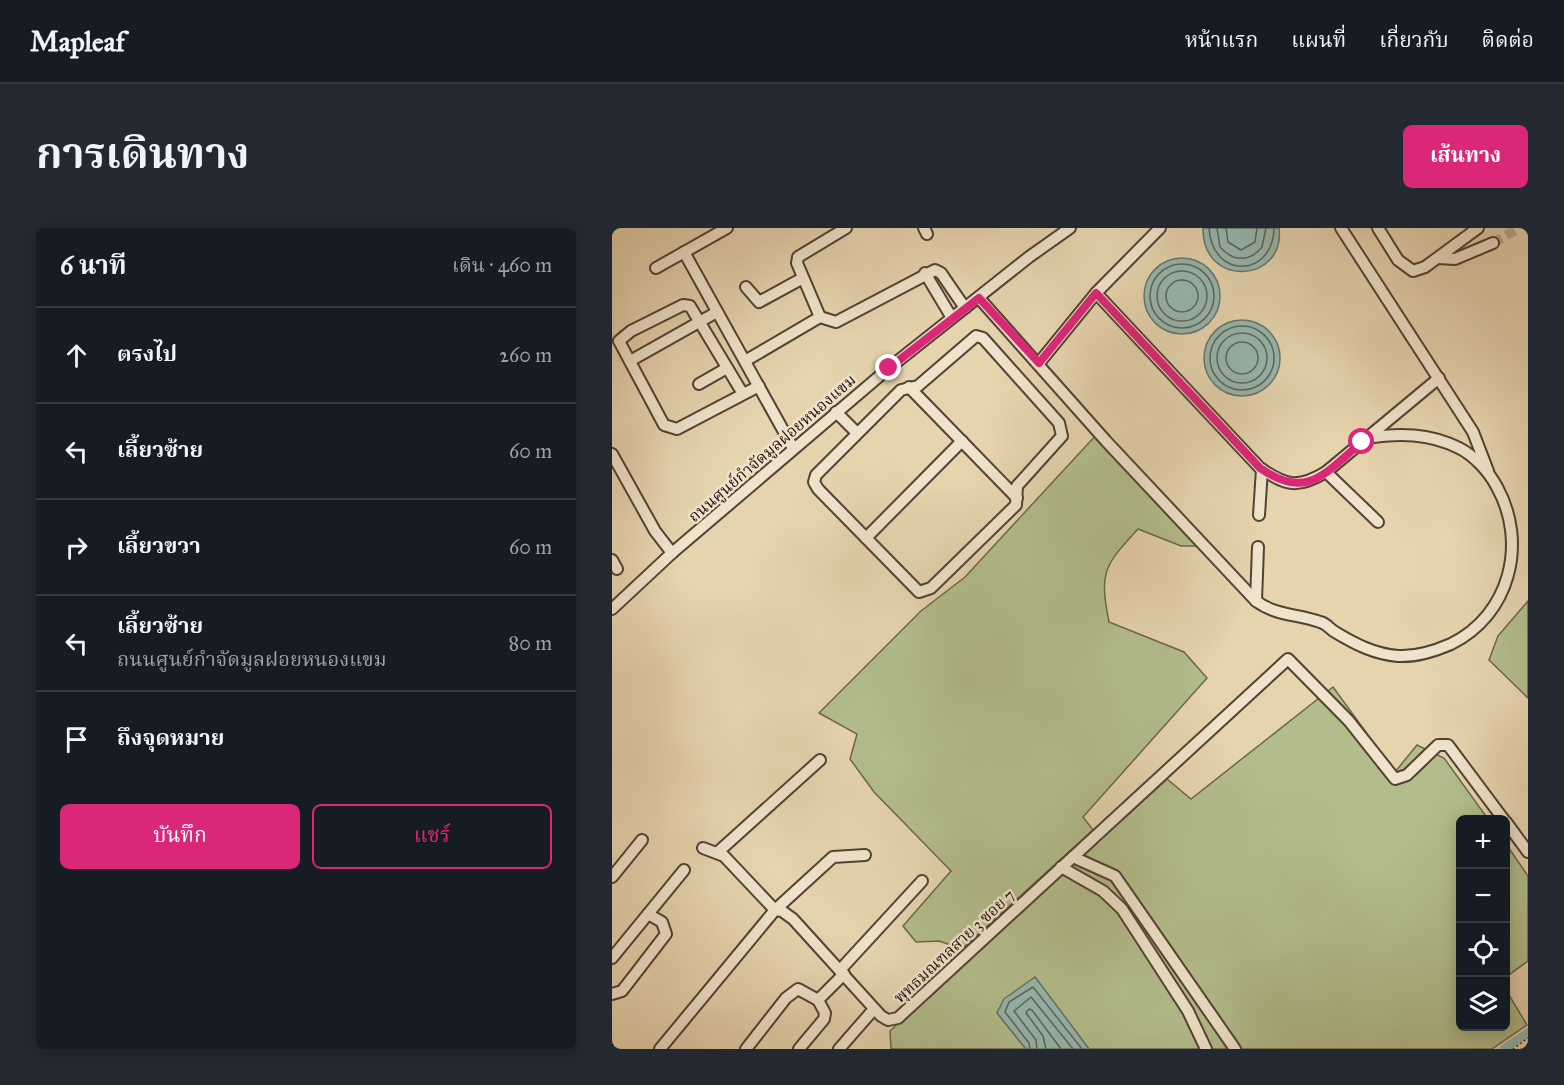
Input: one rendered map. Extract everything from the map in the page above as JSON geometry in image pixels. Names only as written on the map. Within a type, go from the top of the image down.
[{"type":"street","points":[[656,268],[727,228]]},
{"type":"street","points":[[820,317],[797,263],[798,257],[846,228]]},
{"type":"street","name":"ถนนศูนย์กำจัดมูลฝอยหนองแขม","points":[[612,609],[672,553],[836,412],[979,298],[1053,232],[1070,228]]},
{"type":"street","points":[[1039,363],[1096,293],[1160,228]]},
{"type":"street","points":[[979,298],[1106,441],[1256,600],[1278,613],[1323,622],[1363,648],[1399,656],[1435,651],[1468,635],[1494,609],[1512,567],[1515,540],[1508,504],[1489,473],[1473,432],[1341,228]]},
{"type":"street","points":[[1382,229],[1398,260],[1413,271],[1425,267],[1478,228]]},
{"type":"street","points":[[1438,258],[1455,259],[1493,243]]},
{"type":"street","points":[[684,252],[794,448]]},
{"type":"street","points":[[745,361],[820,317],[836,322],[925,273],[935,270],[941,273],[965,308]]},
{"type":"street","points":[[925,273],[952,318]]},
{"type":"street","points":[[746,287],[759,302],[803,278]]},
{"type":"street","points":[[1096,293],[1262,469],[1276,479],[1294,485],[1312,481],[1326,472],[1440,378]]},
{"type":"street","points":[[742,394],[690,306],[683,305],[631,331],[619,341],[664,425],[671,429],[677,429],[759,386]]},
{"type":"street","points":[[630,361],[717,312]]},
{"type":"street","points":[[976,336],[983,338],[1062,429],[1062,436],[1017,486],[1016,505],[925,592],[919,592],[814,482],[816,475],[856,433],[901,390],[918,386],[969,339],[976,336]]},
{"type":"street","points":[[699,384],[727,368]]},
{"type":"street","points":[[909,387],[1017,498]]},
{"type":"street","points":[[836,412],[856,433]]},
{"type":"street","points":[[1366,438],[1390,435],[1427,436],[1461,449],[1489,473]]},
{"type":"street","points":[[866,538],[962,441]]},
{"type":"street","points":[[612,454],[655,531],[672,553]]},
{"type":"street","points":[[1259,515],[1262,469]]},
{"type":"street","points":[[1326,472],[1378,522]]},
{"type":"street","points":[[1256,600],[1258,547]]},
{"type":"street","name":"พุทธมณฑลสาย 3 ซอย 7","points":[[718,852],[776,910],[787,914],[874,1009],[888,1020],[898,1018],[908,1012],[1061,867],[1288,659],[1349,721],[1395,779],[1407,775],[1438,745],[1449,745],[1501,815]]},
{"type":"street","points":[[703,848],[718,852],[820,760]]},
{"type":"street","points":[[1510,828],[1528,852]]},
{"type":"street","points":[[612,877],[642,840]]},
{"type":"street","points":[[660,1049],[776,910],[832,857],[865,855]]},
{"type":"street","points":[[1073,856],[1115,876],[1235,1049]]},
{"type":"street","points":[[1061,867],[1103,891],[1122,909],[1188,1011],[1206,1049]]},
{"type":"street","points":[[612,958],[684,870]]},
{"type":"street","points":[[818,1000],[922,881]]},
{"type":"street","points":[[612,994],[622,991],[666,934],[662,922],[648,914]]},
{"type":"street","points":[[746,1049],[792,992],[804,991],[818,1000],[824,1008],[824,1019],[799,1049]]},
{"type":"street","points":[[839,1049],[874,1009]]},
{"type":"path","points":[[1513,1049],[1528,1038]]},
{"type":"green space","points":[[1097,434],[1201,546],[1181,546],[1138,529],[1118,552],[1107,571],[1105,592],[1109,622],[1184,652],[1207,678],[1083,817],[1093,830],[962,949],[939,941],[916,942],[903,926],[951,871],[874,792],[850,759],[857,734],[819,713],[921,611],[965,577]]},
{"type":"green space","points":[[1528,601],[1528,698],[1489,660],[1498,636]]},
{"type":"green space","points":[[1333,687],[1395,772],[1417,745],[1444,758],[1485,815],[1456,815],[1456,1031],[1510,1031],[1510,997],[1527,1025],[1492,1049],[1089,1049],[1035,977],[997,1013],[1026,1049],[891,1049],[890,1031],[1167,779],[1191,799]]},
{"type":"green space","points":[[1510,850],[1528,876],[1528,961],[1510,974]]},
{"type":"water","points":[[1203,228],[1279,228],[1278,246],[1270,260],[1258,268],[1243,272],[1228,269],[1215,261],[1206,248]]},
{"type":"water","points":[[1182,258],[1197,261],[1209,269],[1217,281],[1220,296],[1217,311],[1209,323],[1197,331],[1182,334],[1167,331],[1155,323],[1147,311],[1144,296],[1147,281],[1155,269],[1167,261]]},
{"type":"water","points":[[1242,320],[1257,323],[1269,331],[1277,343],[1280,358],[1277,373],[1269,385],[1257,393],[1242,396],[1227,393],[1215,385],[1207,373],[1204,358],[1207,343],[1215,331],[1227,323]]},
{"type":"water","points":[[1035,977],[1089,1049],[1026,1049],[997,1013],[1004,999]]},
{"type":"waterway","points":[[1504,1049],[1528,1033]]},
{"type":"tunnel","points":[[1493,243],[1519,228]]},
{"type":"route","points":[[889,368],[979,298],[1039,363],[1096,293],[1260,468],[1276,479],[1294,485],[1312,481],[1362,442]]}]
